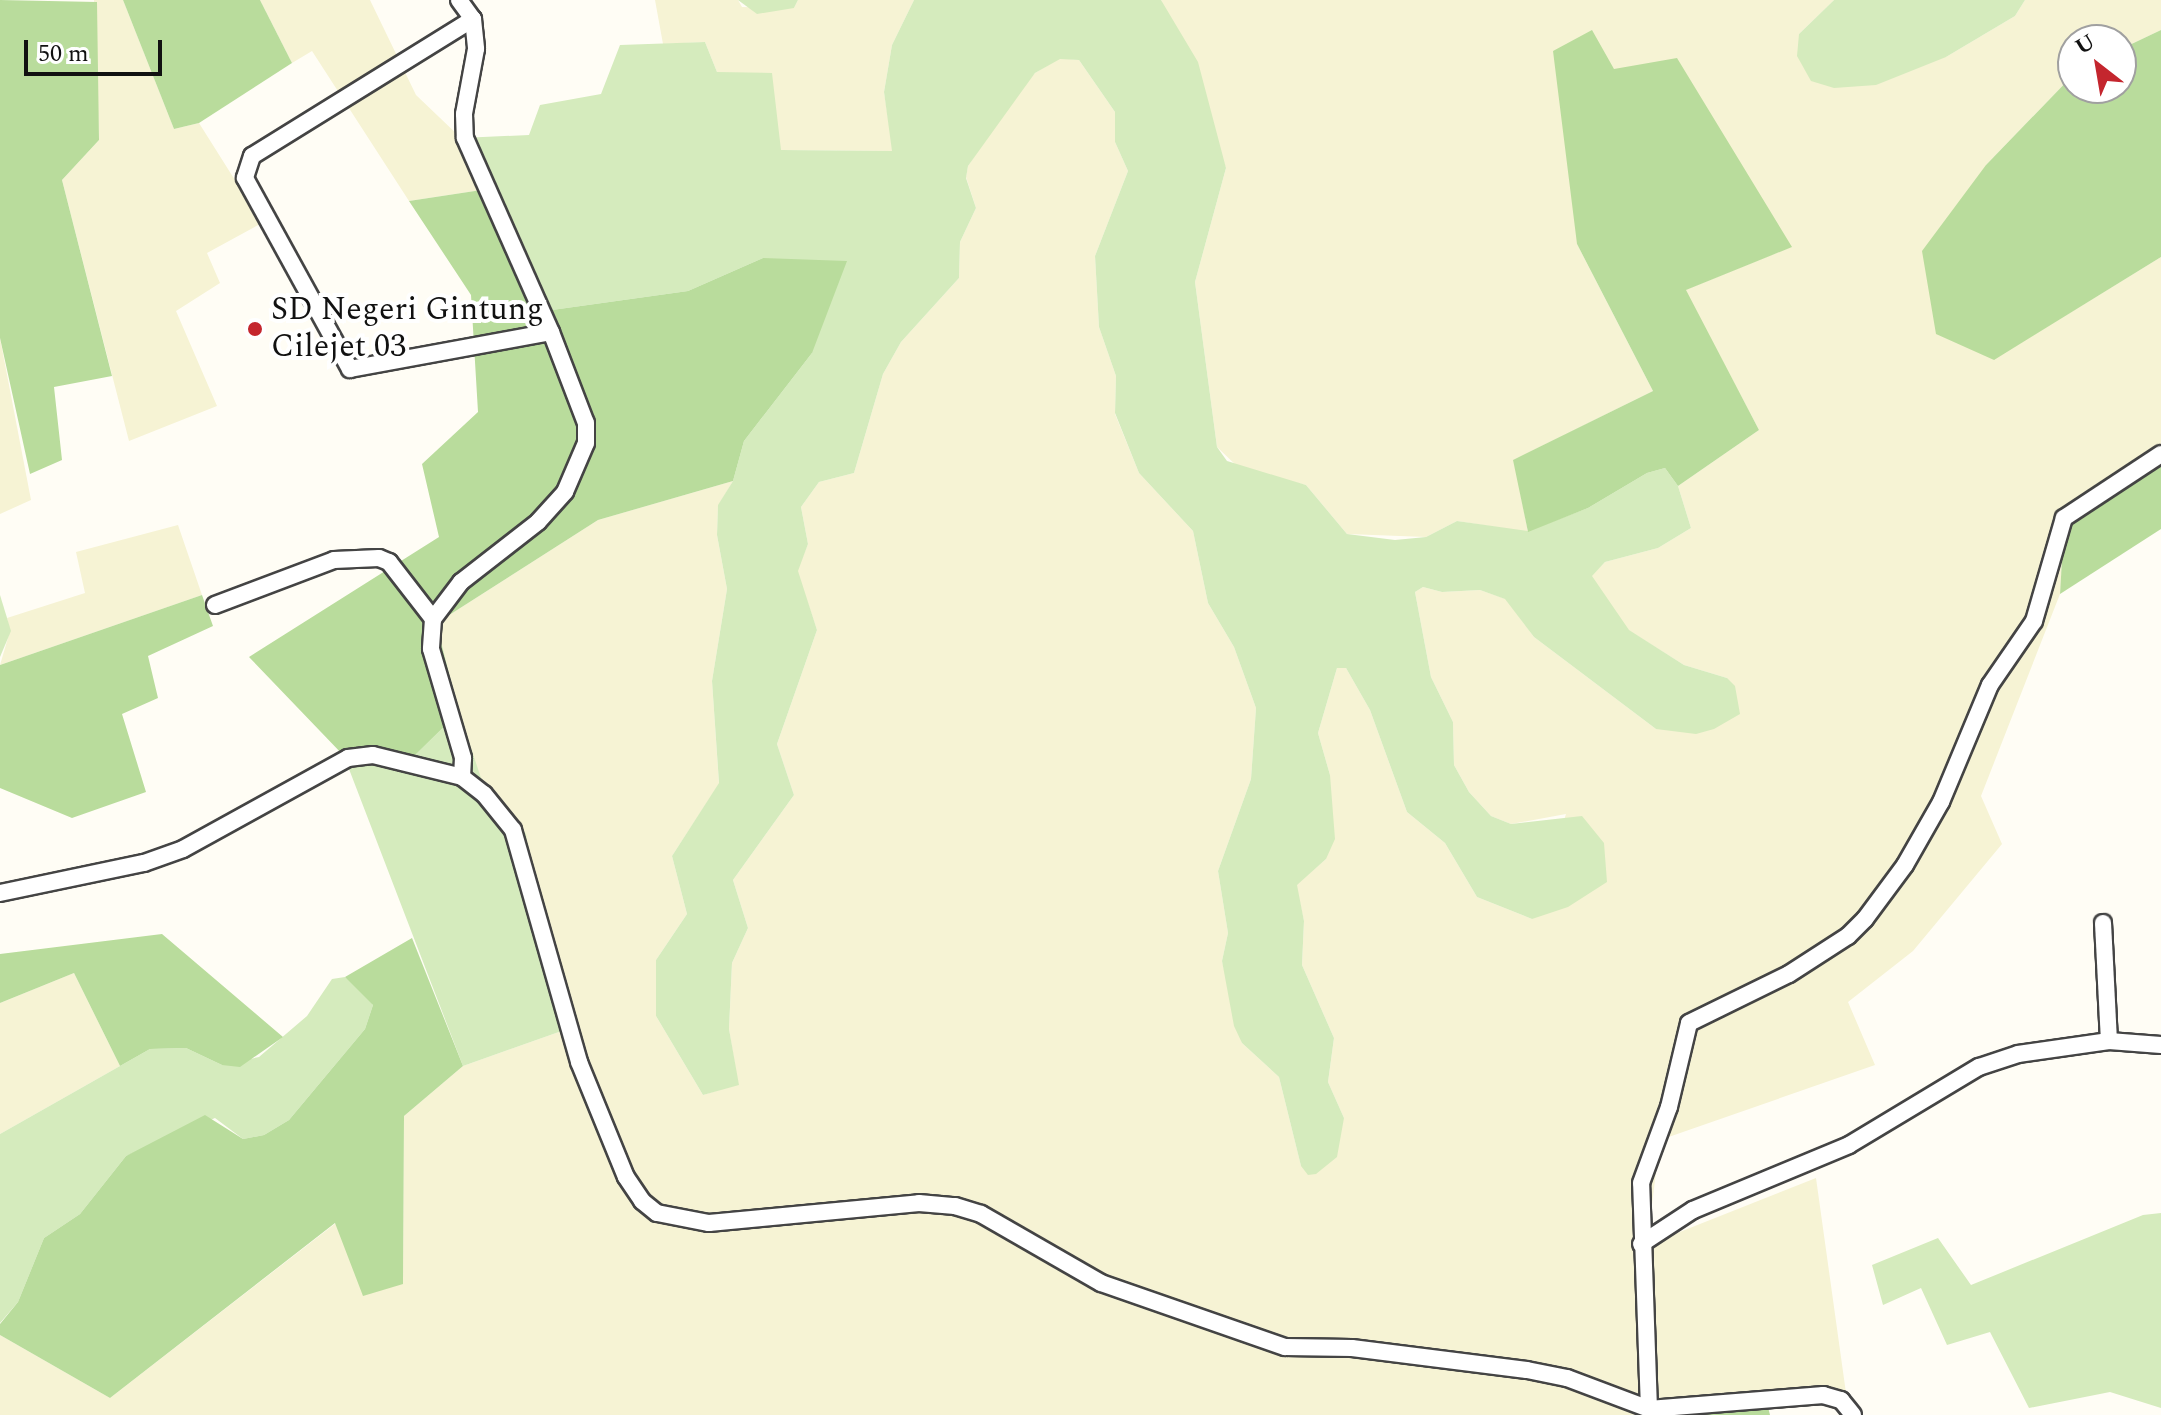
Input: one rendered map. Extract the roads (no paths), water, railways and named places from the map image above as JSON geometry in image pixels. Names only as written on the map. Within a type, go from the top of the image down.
[{"type":"street","points":[[459,0],[473,19],[476,49],[464,114],[465,138],[551,332],[586,423],[578,471],[538,522],[461,582],[433,619],[431,649],[463,758],[462,777]]},
{"type":"street","points":[[473,19],[252,156],[245,178],[350,369],[551,332]]},
{"type":"street","points":[[1649,1409],[1641,1183],[1669,1107],[1689,1023],[1789,974],[1848,936],[1865,919],[1905,865],[1941,802],[1990,685],[2034,621],[2064,518],[2161,454]]},
{"type":"street","points":[[215,605],[334,560],[379,558],[395,569],[433,619]]},
{"type":"street","points":[[0,893],[144,863],[183,849],[348,758],[373,755],[462,777],[484,794],[513,830],[579,1062],[626,1177],[657,1213],[709,1223],[919,1203],[955,1206],[981,1214],[1101,1283],[1285,1347],[1352,1348],[1527,1370],[1567,1378],[1649,1409],[1823,1395],[1841,1400],[1853,1415]]},
{"type":"street","points":[[2103,923],[2109,1041]]},
{"type":"street","points":[[1641,1244],[1693,1210],[1849,1145],[1979,1067],[2018,1054],[2109,1041],[2161,1045]]},
{"type":"place","name":"SD Negeri Gintung Cilejet 03","points":[[255,329]]}]
